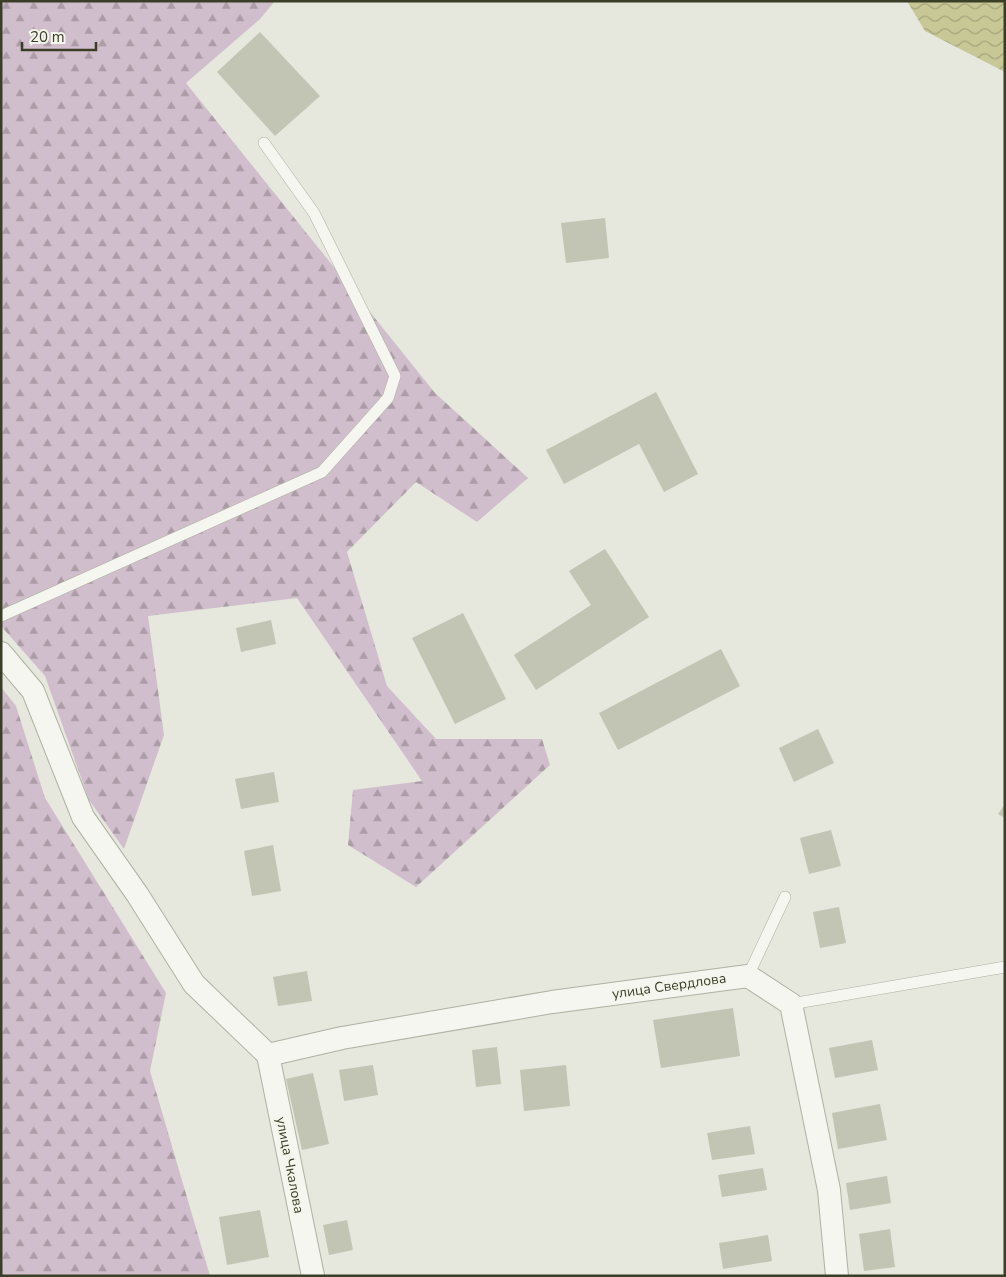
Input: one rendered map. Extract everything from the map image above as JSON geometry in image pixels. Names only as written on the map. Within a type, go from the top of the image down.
[{"type":"street","points":[[1,653],[33,691],[83,817],[137,894],[194,984],[268,1054]]},
{"type":"street","points":[[748,976],[791,1004],[829,1190],[837,1276]]},
{"type":"street","name":"улица Свердлова","points":[[268,1054],[342,1038],[552,1002],[748,976]]},
{"type":"street","name":"улица Чкалова","points":[[268,1054],[313,1276]]},
{"type":"lane","points":[[1,616],[322,472],[388,398],[395,376],[314,213],[264,143]]},
{"type":"lane","points":[[748,976],[785,897]]},
{"type":"lane","points":[[791,1004],[1005,967]]},
{"type":"green space","points":[[1,1],[275,1],[260,19],[186,83],[435,393],[528,478],[477,522],[416,482],[347,552],[387,686],[436,739],[542,739],[550,765],[416,887],[348,845],[353,790],[422,781],[297,598],[148,616],[164,735],[124,849],[89,800],[45,676],[1,626]]},
{"type":"green space","points":[[1,687],[16,706],[45,798],[166,993],[150,1071],[210,1276],[1,1276]]},
{"type":"water","points":[[907,1],[1005,1],[1005,72],[925,31]]},
{"type":"building","points":[[260,32],[320,96],[275,136],[217,72]]},
{"type":"building","points":[[605,218],[609,258],[566,263],[561,223]]},
{"type":"building","points":[[656,392],[698,474],[664,492],[639,444],[564,484],[546,450]]},
{"type":"building","points":[[605,549],[649,617],[536,690],[514,655],[591,605],[569,571]]},
{"type":"building","points":[[463,613],[506,699],[455,724],[412,638]]},
{"type":"building","points":[[271,620],[276,644],[241,652],[236,628]]},
{"type":"building","points":[[721,649],[740,686],[618,750],[599,713]]},
{"type":"building","points":[[818,729],[834,763],[794,782],[779,748]]},
{"type":"building","points":[[274,772],[279,802],[241,809],[235,779]]},
{"type":"building","points":[[1005,804],[1005,818],[998,814]]},
{"type":"building","points":[[831,830],[841,866],[809,874],[800,838]]},
{"type":"building","points":[[273,845],[281,891],[252,896],[244,851]]},
{"type":"building","points":[[839,907],[846,943],[820,948],[813,912]]},
{"type":"building","points":[[307,971],[312,1001],[278,1006],[273,977]]},
{"type":"building","points":[[733,1008],[740,1056],[661,1068],[653,1020]]},
{"type":"building","points":[[872,1040],[878,1070],[835,1078],[829,1048]]},
{"type":"building","points":[[497,1047],[501,1084],[476,1087],[472,1050]]},
{"type":"building","points":[[373,1065],[378,1095],[344,1101],[339,1070]]},
{"type":"building","points":[[566,1065],[570,1106],[524,1111],[520,1070]]},
{"type":"building","points":[[313,1073],[329,1144],[302,1150],[286,1079]]},
{"type":"building","points":[[880,1104],[887,1140],[838,1149],[832,1113]]},
{"type":"building","points":[[750,1126],[755,1154],[712,1160],[707,1133]]},
{"type":"building","points":[[763,1168],[767,1190],[722,1197],[718,1175]]},
{"type":"building","points":[[887,1176],[891,1203],[850,1210],[846,1183]]},
{"type":"building","points":[[260,1210],[269,1257],[227,1265],[219,1217]]},
{"type":"building","points":[[347,1220],[353,1250],[329,1255],[323,1225]]},
{"type":"building","points":[[890,1229],[895,1267],[864,1271],[859,1234]]},
{"type":"building","points":[[768,1235],[772,1261],[723,1269],[719,1243]]}]
